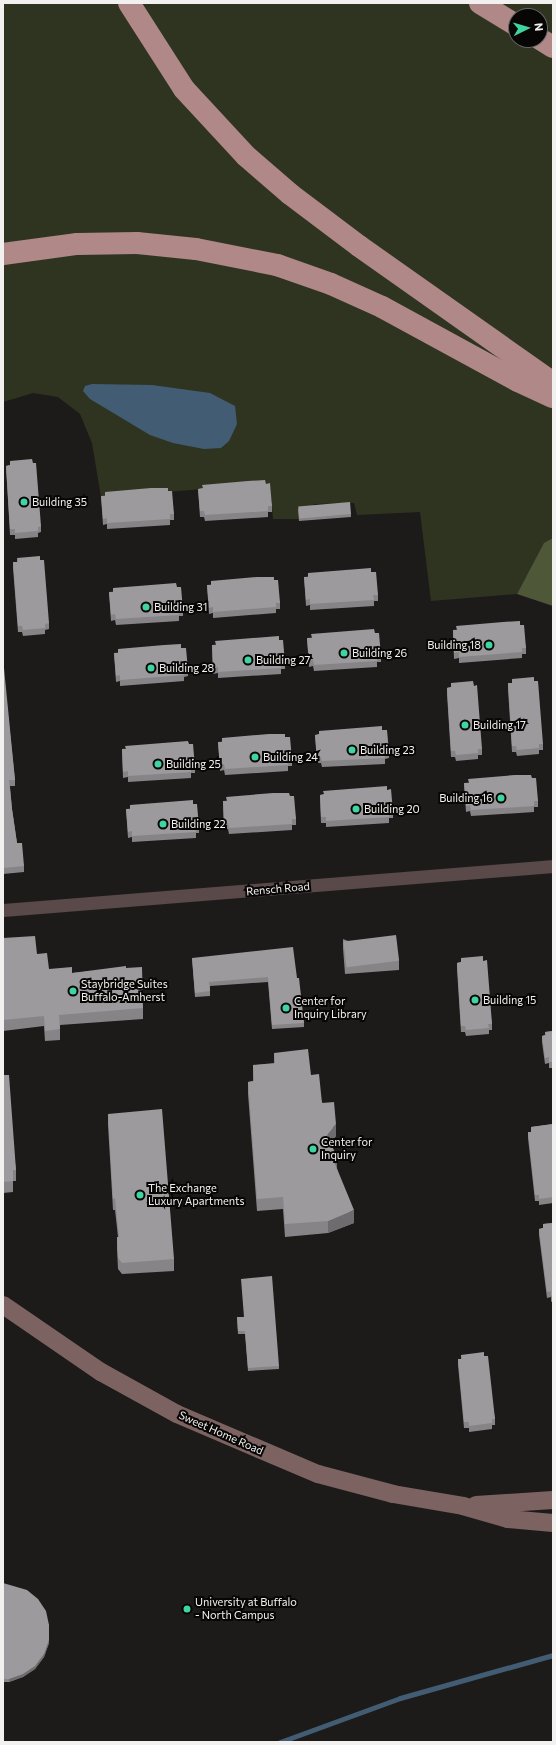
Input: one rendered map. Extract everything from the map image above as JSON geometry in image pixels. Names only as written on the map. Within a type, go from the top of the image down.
[{"type":"highway","points":[[129,3],[184,90],[246,156],[290,194],[359,246],[553,383]]},
{"type":"highway","points":[[480,3],[508,20]]},
{"type":"highway","points":[[3,254],[77,244],[137,243],[196,249],[277,265],[331,284],[382,307],[518,381],[553,397]]},
{"type":"main road","name":"Sweet Home Road","points":[[3,1305],[101,1372],[177,1414],[247,1446],[318,1474],[348,1483],[463,1506],[508,1519],[553,1523]]},
{"type":"main road","name":"Sweet Home Road","points":[[463,1506],[553,1500]]},
{"type":"street","name":"Rensch Road","points":[[3,910],[553,866]]},
{"type":"green space","points":[[3,3],[553,3],[553,538],[544,544],[517,594],[431,601],[420,512],[357,515],[354,503],[314,504],[315,519],[273,519],[270,484],[101,497],[92,443],[80,414],[58,397],[33,393],[3,402]]},
{"type":"green space","points":[[553,538],[553,606],[517,594],[544,543]]},
{"type":"water","points":[[92,384],[152,385],[210,393],[235,406],[237,424],[229,441],[221,448],[204,449],[173,443],[150,435],[90,399],[83,391],[85,386]]},
{"type":"building","name":"Building 35","points":[[32,459],[33,463],[36,463],[41,526],[38,527],[38,531],[15,533],[15,529],[10,529],[6,466],[10,465],[10,461]]},
{"type":"building","points":[[265,480],[266,484],[270,483],[272,506],[268,506],[268,511],[205,515],[204,511],[200,511],[198,489],[203,488],[202,485]]},
{"type":"building","points":[[168,488],[168,491],[172,491],[174,514],[170,514],[170,519],[107,523],[107,518],[103,519],[101,496],[105,496],[105,492]]},
{"type":"building","points":[[350,502],[351,514],[299,518],[298,507]]},
{"type":"building","points":[[40,556],[40,560],[44,560],[49,623],[45,624],[45,628],[23,630],[22,626],[18,626],[13,562],[18,562],[17,558]]},
{"type":"building","points":[[371,568],[371,572],[376,572],[378,595],[373,595],[374,600],[310,604],[310,599],[306,600],[304,577],[308,577],[308,573]]},
{"type":"building","points":[[274,577],[274,580],[278,580],[280,603],[276,603],[276,607],[213,612],[213,607],[209,608],[207,585],[211,585],[211,581]]},
{"type":"building","name":"Building 31","points":[[176,583],[177,587],[181,587],[183,610],[179,610],[179,615],[116,619],[115,614],[111,615],[109,592],[113,592],[113,588]]},
{"type":"building","name":"Building 18","points":[[520,621],[520,625],[524,625],[526,648],[522,648],[522,652],[459,657],[459,652],[454,653],[453,630],[457,630],[456,626]]},
{"type":"building","name":"Building 26","points":[[374,629],[375,633],[379,633],[381,656],[377,656],[377,661],[314,665],[313,660],[309,661],[307,638],[312,638],[311,634]]},
{"type":"building","name":"Building 27","points":[[279,636],[279,640],[283,640],[285,663],[281,663],[281,668],[218,672],[218,667],[213,668],[212,645],[216,645],[215,641]]},
{"type":"building","name":"Building 28","points":[[181,644],[181,648],[186,648],[188,670],[183,671],[184,675],[120,680],[120,675],[116,676],[114,653],[118,653],[118,649]]},
{"type":"building","points":[[3,668],[15,780],[9,780],[12,809],[17,843],[22,843],[24,866],[3,868]]},
{"type":"building","points":[[534,677],[534,681],[538,681],[543,744],[539,744],[539,748],[517,750],[516,746],[512,746],[508,683],[512,683],[512,679]]},
{"type":"building","name":"Building 17","points":[[473,681],[474,686],[477,685],[482,749],[478,749],[478,753],[456,755],[455,751],[451,751],[447,688],[451,687],[451,683]]},
{"type":"building","name":"Building 23","points":[[382,726],[382,730],[387,730],[389,752],[384,753],[385,758],[322,761],[321,757],[317,757],[315,735],[319,734],[319,731]]},
{"type":"building","name":"Building 24","points":[[285,734],[285,737],[290,737],[292,760],[287,760],[288,765],[225,769],[224,764],[220,765],[218,742],[222,742],[222,738]]},
{"type":"building","name":"Building 25","points":[[188,741],[189,744],[193,744],[195,767],[191,767],[191,772],[128,776],[128,771],[123,772],[122,749],[126,749],[125,746]]},
{"type":"building","name":"Building 16","points":[[531,775],[532,778],[536,778],[538,801],[534,801],[534,806],[471,810],[470,805],[466,806],[464,783],[469,783],[468,779]]},
{"type":"building","name":"Building 20","points":[[387,786],[387,790],[391,789],[393,812],[389,812],[389,817],[326,821],[326,817],[321,817],[320,795],[324,794],[323,791]]},
{"type":"building","points":[[289,793],[290,796],[294,796],[296,819],[292,819],[292,824],[229,828],[228,823],[224,824],[223,801],[227,801],[226,797]]},
{"type":"building","name":"Building 22","points":[[193,800],[193,804],[197,804],[199,827],[195,827],[196,832],[132,836],[132,831],[128,832],[126,809],[130,809],[130,805]]},
{"type":"building","points":[[396,935],[399,961],[347,967],[343,941]]},
{"type":"building","name":"Staybridge Suites Buffalo-Amherst","points":[[35,936],[37,954],[47,953],[49,969],[72,967],[72,973],[126,966],[126,968],[142,967],[143,1008],[59,1015],[60,1029],[45,1031],[44,1016],[3,1020],[3,938]]},
{"type":"building","points":[[293,947],[297,978],[299,978],[304,1023],[272,1025],[268,977],[209,982],[210,991],[195,993],[192,958]]},
{"type":"building","name":"Building 15","points":[[483,956],[483,961],[487,960],[492,1024],[488,1024],[489,1028],[466,1030],[465,1026],[461,1026],[457,963],[461,962],[461,958]]},
{"type":"building","points":[[553,1031],[553,1062],[549,1062],[549,1057],[545,1058],[542,1036],[546,1035],[545,1032]]},
{"type":"building","points":[[308,1049],[311,1075],[319,1074],[322,1103],[334,1102],[336,1124],[327,1135],[337,1157],[333,1159],[354,1210],[328,1221],[285,1224],[283,1197],[257,1199],[248,1082],[254,1081],[253,1065],[275,1063],[274,1053]]},
{"type":"building","points":[[3,1075],[9,1075],[16,1170],[13,1170],[13,1181],[3,1182]]},
{"type":"building","name":"The Exchange Luxury Apartments","points":[[162,1109],[174,1259],[122,1263],[118,1258],[117,1237],[119,1237],[115,1198],[113,1199],[108,1114]]},
{"type":"building","points":[[553,1124],[553,1197],[539,1199],[539,1195],[535,1195],[528,1132],[531,1132],[531,1127]]},
{"type":"building","points":[[553,1223],[553,1295],[551,1296],[551,1291],[547,1292],[539,1229],[543,1228],[543,1224]]},
{"type":"building","points":[[272,1276],[279,1366],[248,1368],[245,1331],[238,1331],[237,1317],[244,1317],[241,1279]]},
{"type":"building","points":[[484,1352],[484,1356],[488,1356],[495,1419],[492,1419],[492,1423],[469,1426],[469,1422],[464,1422],[458,1359],[462,1359],[461,1355]]},
{"type":"building","points":[[3,1583],[27,1590],[38,1599],[46,1611],[49,1625],[49,1640],[44,1654],[35,1666],[23,1674],[9,1679],[3,1679]]},
{"type":"waterway","points":[[280,1742],[400,1698],[553,1655]]},
{"type":"place","name":"Building 35","points":[[24,502]]},
{"type":"place","name":"Building 31","points":[[146,607]]},
{"type":"place","name":"Building 18","points":[[489,645]]},
{"type":"place","name":"Building 26","points":[[344,653]]},
{"type":"place","name":"Building 27","points":[[248,660]]},
{"type":"place","name":"Building 28","points":[[151,668]]},
{"type":"place","name":"Building 17","points":[[465,725]]},
{"type":"place","name":"Building 23","points":[[352,750]]},
{"type":"place","name":"Building 24","points":[[255,757]]},
{"type":"place","name":"Building 25","points":[[158,764]]},
{"type":"place","name":"Building 16","points":[[501,798]]},
{"type":"place","name":"Building 20","points":[[356,809]]},
{"type":"place","name":"Building 22","points":[[163,824]]},
{"type":"place","name":"Staybridge Suites Buffalo-Amherst","points":[[73,991]]},
{"type":"place","name":"Building 15","points":[[475,1000]]},
{"type":"place","name":"Center for Inquiry Library","points":[[286,1008]]},
{"type":"place","name":"Center for Inquiry","points":[[313,1149]]},
{"type":"place","name":"The Exchange Luxury Apartments","points":[[140,1195]]},
{"type":"place","name":"University at Buffalo - North Campus","points":[[187,1609]]}]
